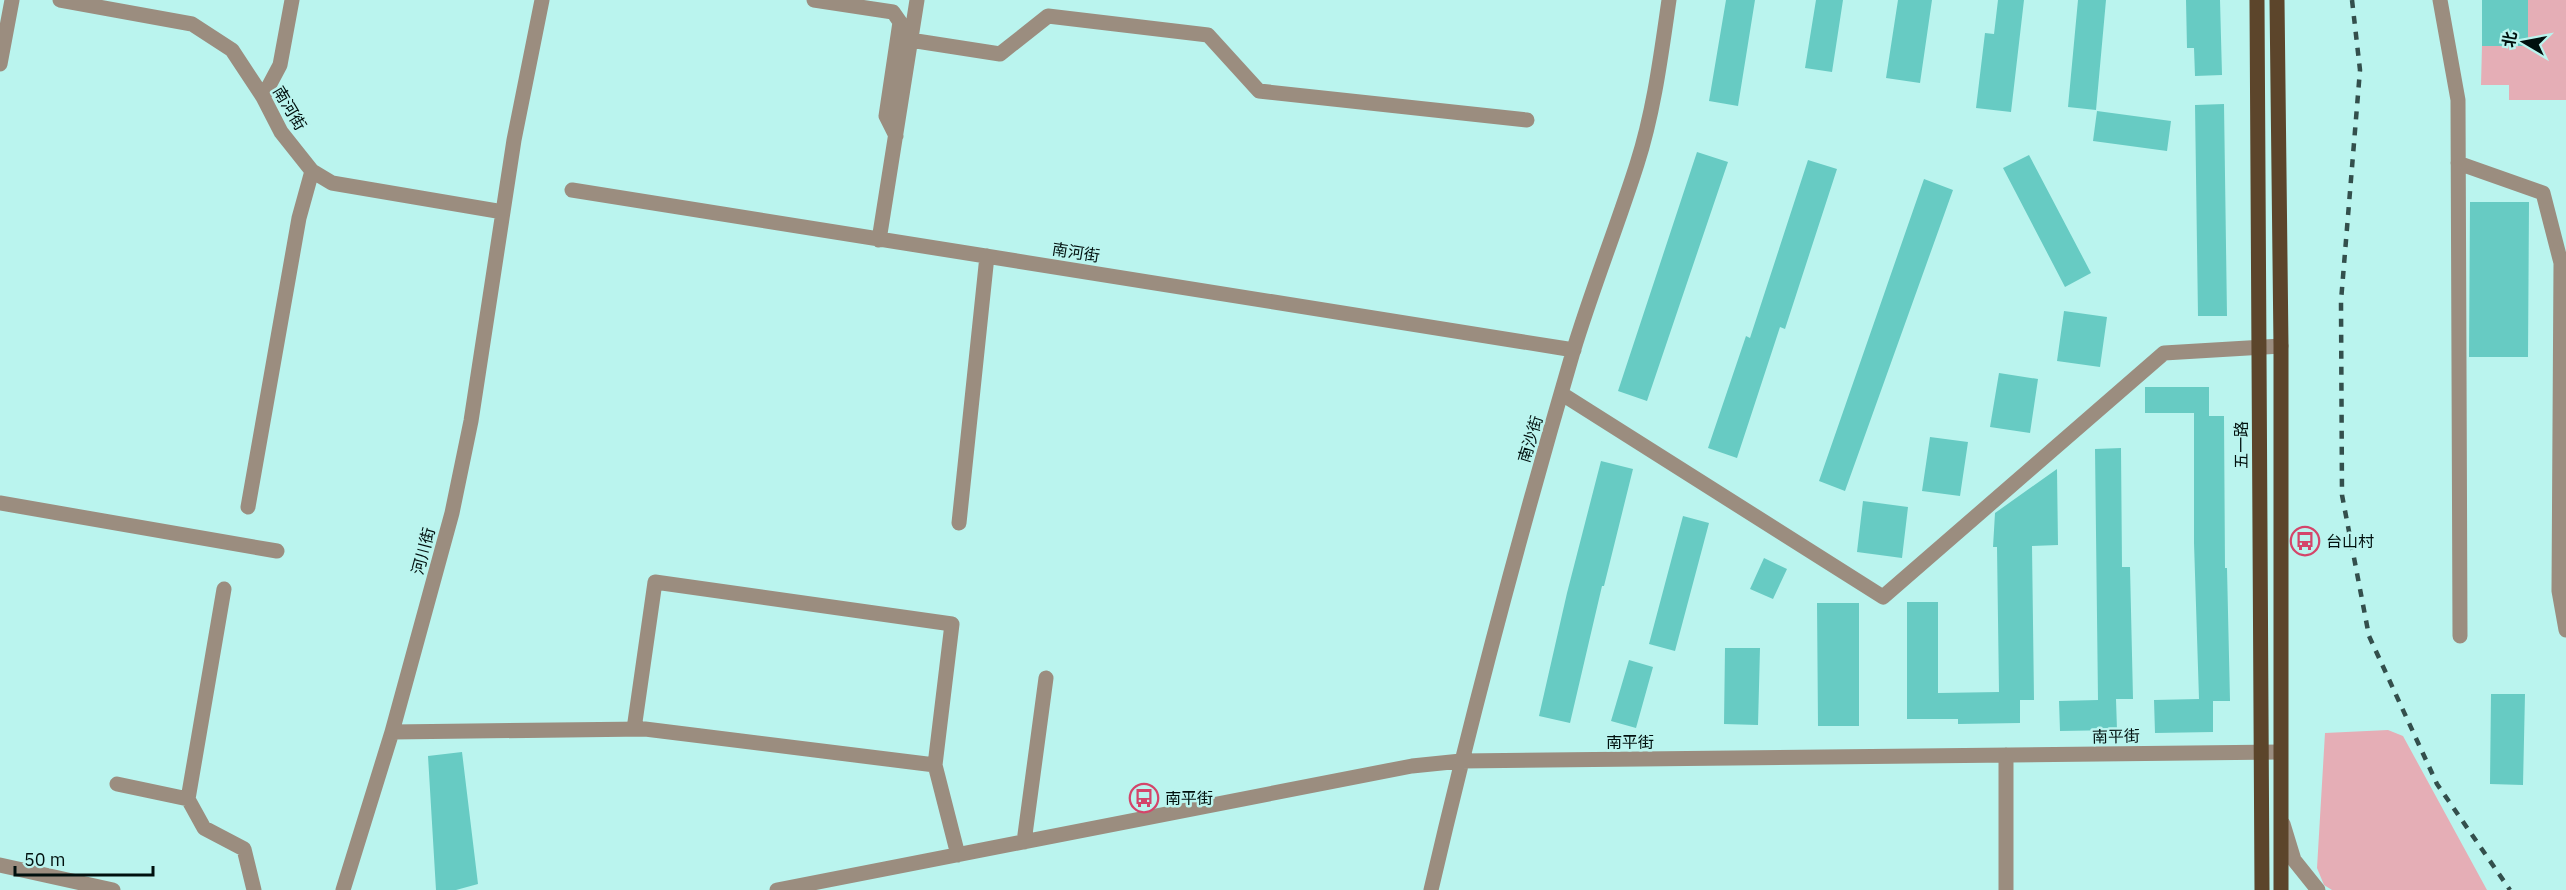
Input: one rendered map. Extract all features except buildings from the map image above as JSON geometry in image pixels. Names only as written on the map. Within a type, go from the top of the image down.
[{"type":"main road","name":"五一路","points":[[2257,0],[2262,890]]},
{"type":"main road","points":[[2277,0],[2281,346],[2281,890]]},
{"type":"street","points":[[0,64],[12,0]]},
{"type":"street","name":"南河街","points":[[60,0],[192,24],[232,50],[263,97],[280,132],[312,171],[332,183],[502,212]]},
{"type":"street","points":[[263,97],[280,65],[292,0]]},
{"type":"street","name":"河川街","points":[[343,890],[392,732],[452,513],[471,421],[514,140],[542,0]]},
{"type":"street","points":[[814,0],[893,12],[900,22],[886,116],[896,136]]},
{"type":"street","points":[[879,240],[917,0]]},
{"type":"street","name":"南沙街","points":[[1431,890],[1461,761],[1529,503],[1574,350],[1638,161],[1659,73],[1669,0]]},
{"type":"street","points":[[2439,0],[2458,100],[2460,636]]},
{"type":"street","points":[[910,40],[1000,54],[1048,15],[1197,33],[1208,35],[1259,92],[1527,120]]},
{"type":"street","points":[[2458,163],[2543,193],[2563,263],[2559,591],[2566,630]]},
{"type":"street","points":[[248,507],[299,218],[312,171]]},
{"type":"street","name":"南河街","points":[[572,190],[1574,350]]},
{"type":"street","points":[[959,523],[987,256]]},
{"type":"street","points":[[1562,394],[1883,597],[2164,353],[2281,346]]},
{"type":"street","points":[[0,505],[277,551]]},
{"type":"street","points":[[634,729],[655,582],[952,624],[935,765],[958,855]]},
{"type":"street","points":[[224,589],[188,799],[204,828],[244,849],[254,890]]},
{"type":"street","points":[[1024,842],[1046,678]]},
{"type":"street","points":[[392,732],[634,729],[935,765]]},
{"type":"street","name":"南平街","points":[[777,890],[1412,766],[1461,761],[2280,752]]},
{"type":"street","points":[[2006,755],[2006,890]]},
{"type":"street","points":[[117,784],[188,799]]},
{"type":"street","points":[[2280,816],[2294,860],[2318,890]]},
{"type":"street","points":[[0,865],[83,887],[112,890]]},
{"type":"shaded area","points":[[2528,0],[2566,0],[2566,100],[2509,100],[2509,85],[2481,85],[2482,46],[2528,46]]},
{"type":"shaded area","points":[[2388,730],[2403,736],[2487,890],[2332,890],[2324,885],[2317,868],[2325,733]]},
{"type":"railway","points":[[2352,0],[2360,70],[2341,301],[2342,495],[2369,636],[2437,784],[2510,890]]},
{"type":"place","name":"台山村","points":[[2305,541]]},
{"type":"place","name":"南平街","points":[[1144,798]]}]
